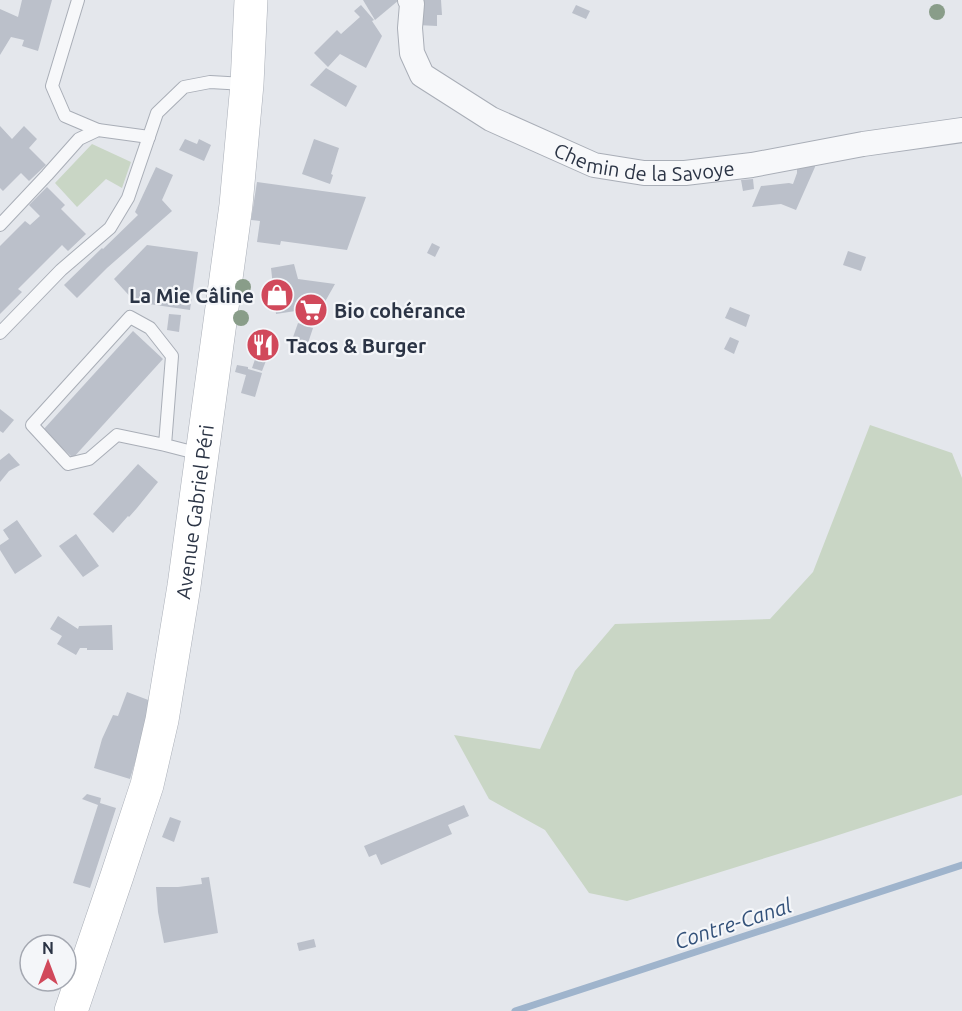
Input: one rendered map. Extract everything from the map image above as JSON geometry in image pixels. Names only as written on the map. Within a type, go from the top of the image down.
[{"type":"main road","name":"Avenue Gabriel Péri","points":[[71,1011],[147,785],[160,730],[184,586],[236,205],[247,84],[250,0]]},
{"type":"street","name":"Chemin de la Savoye","points":[[410,0],[412,4],[410,28],[412,53],[422,75],[491,119],[594,165],[644,173],[685,173],[752,165],[863,144],[962,130]]},
{"type":"lane","points":[[78,0],[52,86],[65,116],[98,130],[149,137]]},
{"type":"lane","points":[[0,333],[61,270],[110,228],[128,198],[157,113],[184,87],[210,82],[247,84]]},
{"type":"lane","points":[[0,225],[79,139],[98,130]]},
{"type":"lane","points":[[165,445],[172,356],[150,328],[130,317],[32,424],[68,464],[89,459],[117,435],[201,454]]},
{"type":"green space","points":[[92,144],[131,162],[122,188],[106,179],[77,207],[55,183]]},
{"type":"green space","points":[[870,425],[952,453],[962,478],[962,795],[627,901],[589,893],[545,830],[489,799],[454,735],[540,749],[575,671],[615,624],[770,619],[813,572]]},
{"type":"building","points":[[22,0],[52,0],[38,51],[22,46],[24,40],[11,37],[0,55],[0,9],[18,17]]},
{"type":"building","points":[[363,0],[399,0],[375,20]]},
{"type":"building","points":[[417,0],[441,0],[442,15],[437,15],[437,26],[417,25]]},
{"type":"building","points":[[361,5],[374,20],[372,21],[382,36],[366,68],[340,54],[328,67],[314,53],[337,30],[341,34],[360,17],[354,11]]},
{"type":"building","points":[[576,5],[590,11],[586,19],[572,13]]},
{"type":"building","points":[[326,68],[357,86],[346,107],[310,85]]},
{"type":"building","points":[[0,126],[12,139],[24,126],[37,139],[29,148],[46,165],[29,181],[21,173],[3,191],[0,188]]},
{"type":"building","points":[[185,139],[197,144],[199,139],[211,145],[204,161],[179,150]]},
{"type":"building","points":[[314,139],[339,148],[330,184],[302,174]]},
{"type":"building","points":[[815,161],[815,167],[796,210],[781,204],[752,207],[761,186],[793,184],[797,164]]},
{"type":"building","points":[[156,167],[173,175],[162,200],[172,211],[107,268],[77,298],[64,285],[138,215],[135,212]]},
{"type":"building","points":[[753,179],[754,189],[743,191],[741,180]]},
{"type":"building","points":[[257,182],[366,197],[347,250],[281,241],[280,245],[257,242],[260,221],[251,220]]},
{"type":"building","points":[[47,187],[65,205],[61,209],[86,234],[68,251],[62,245],[18,289],[22,292],[0,314],[0,246],[25,221],[30,225],[40,216],[29,205]]},
{"type":"building","points":[[432,243],[440,247],[435,257],[427,253]]},
{"type":"building","points":[[147,245],[198,252],[190,310],[135,302],[114,279]]},
{"type":"building","points":[[848,251],[866,257],[861,271],[843,265]]},
{"type":"building","points":[[294,264],[298,279],[335,284],[318,314],[302,310],[276,314],[271,268]]},
{"type":"building","points":[[730,307],[750,315],[746,327],[725,318]]},
{"type":"building","points":[[169,314],[181,315],[179,332],[167,330]]},
{"type":"building","points":[[298,323],[313,328],[307,346],[292,340]]},
{"type":"building","points":[[133,331],[163,359],[73,458],[43,430]]},
{"type":"building","points":[[730,337],[739,341],[734,354],[724,349]]},
{"type":"building","points":[[259,348],[271,348],[262,371],[252,368]]},
{"type":"building","points":[[237,365],[262,373],[255,397],[241,393],[246,375],[235,372]]},
{"type":"building","points":[[0,409],[14,420],[3,433],[0,431]]},
{"type":"building","points":[[9,453],[20,465],[9,471],[0,482],[0,460]]},
{"type":"building","points":[[138,464],[158,482],[113,533],[93,514]]},
{"type":"building","points":[[17,520],[42,556],[15,574],[0,550],[0,545],[9,539],[3,530]]},
{"type":"building","points":[[76,534],[99,566],[83,577],[59,546]]},
{"type":"building","points":[[58,616],[78,629],[79,626],[112,625],[113,650],[80,648],[76,655],[57,644],[62,636],[50,629]]},
{"type":"building","points":[[127,692],[151,701],[130,779],[94,768],[102,739],[113,715],[118,716]]},
{"type":"building","points":[[87,794],[101,798],[100,803],[116,808],[90,888],[73,883],[98,805],[82,799]]},
{"type":"building","points":[[464,805],[469,816],[448,825],[452,834],[381,865],[376,854],[369,857],[364,846]]},
{"type":"building","points":[[170,817],[181,821],[174,842],[162,837]]},
{"type":"building","points":[[209,877],[218,933],[164,943],[156,887],[202,884],[201,878]]},
{"type":"building","points":[[314,939],[316,947],[299,951],[297,943]]},
{"type":"waterway","name":"Contre-Canal","points":[[515,1011],[962,865]]},
{"type":"place","name":"La Mie Câline","points":[[277,295]]},
{"type":"place","name":"Bio cohérance","points":[[311,310]]},
{"type":"place","name":"Tacos & Burger","points":[[263,345]]}]
